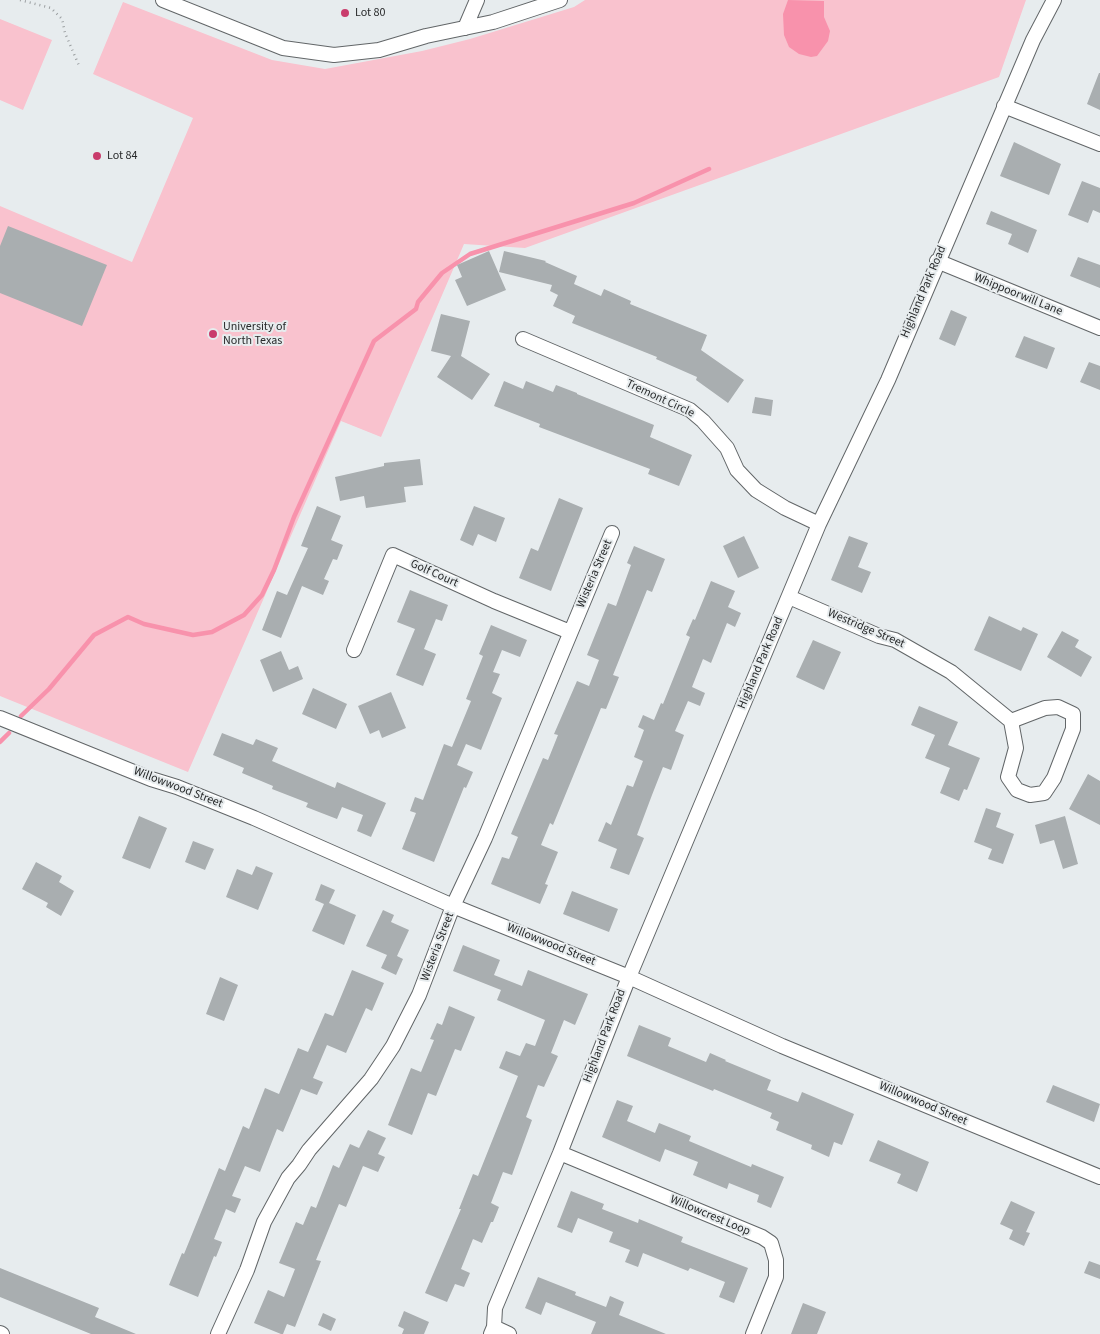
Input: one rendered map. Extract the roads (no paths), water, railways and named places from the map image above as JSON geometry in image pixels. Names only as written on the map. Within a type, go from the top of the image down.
[{"type":"street","points":[[163,0],[283,48],[334,55],[378,50],[426,36],[493,22],[560,0]]},
{"type":"street","points":[[465,28],[477,0]]},
{"type":"street","name":"Highland Park Road","points":[[492,1331],[495,1308],[560,1153],[629,977],[819,524],[888,380],[1004,106],[1033,40],[1054,0]]},
{"type":"street","points":[[1004,106],[1100,144]]},
{"type":"street","name":"Whippoorwill Lane","points":[[937,261],[1100,328]]},
{"type":"street","name":"Tremont Circle","points":[[523,339],[690,410],[704,421],[727,448],[737,470],[756,490],[785,508],[819,524]]},
{"type":"street","name":"Wisteria Street","points":[[218,1334],[246,1270],[264,1222],[288,1178],[299,1166],[309,1150],[371,1079],[393,1046],[419,995],[453,906],[485,838],[612,533]]},
{"type":"street","name":"Golf Court","points":[[354,650],[393,555],[494,601],[570,632]]},
{"type":"street","name":"Westridge Street","points":[[789,597],[878,636],[895,640],[950,672],[1011,721]]},
{"type":"street","points":[[1058,707],[1074,714],[1073,729],[1054,778],[1044,793],[1030,795],[1018,790],[1008,777],[1016,748],[1011,721],[1045,708],[1058,707]]},
{"type":"street","name":"Willowwood Street","points":[[0,718],[254,818],[453,906],[629,977],[782,1046],[1100,1177]]},
{"type":"street","name":"Willowcrest Loop","points":[[560,1153],[762,1237],[771,1243],[776,1260],[776,1277],[753,1334]]},
{"type":"street","points":[[492,1331],[509,1334]]},
{"type":"waterway","points":[[21,716],[49,689],[94,635],[128,617],[144,624],[193,635],[212,632],[244,615],[262,595],[274,570],[294,517],[374,341],[416,309],[418,302],[442,273],[470,254],[634,203],[709,169]]},
{"type":"waterway","points":[[0,742],[9,733]]},
{"type":"place","name":"Lot 80","points":[[345,13]]},
{"type":"place","name":"Lot 84","points":[[97,156]]},
{"type":"place","name":"University of North Texas","points":[[213,334]]}]
